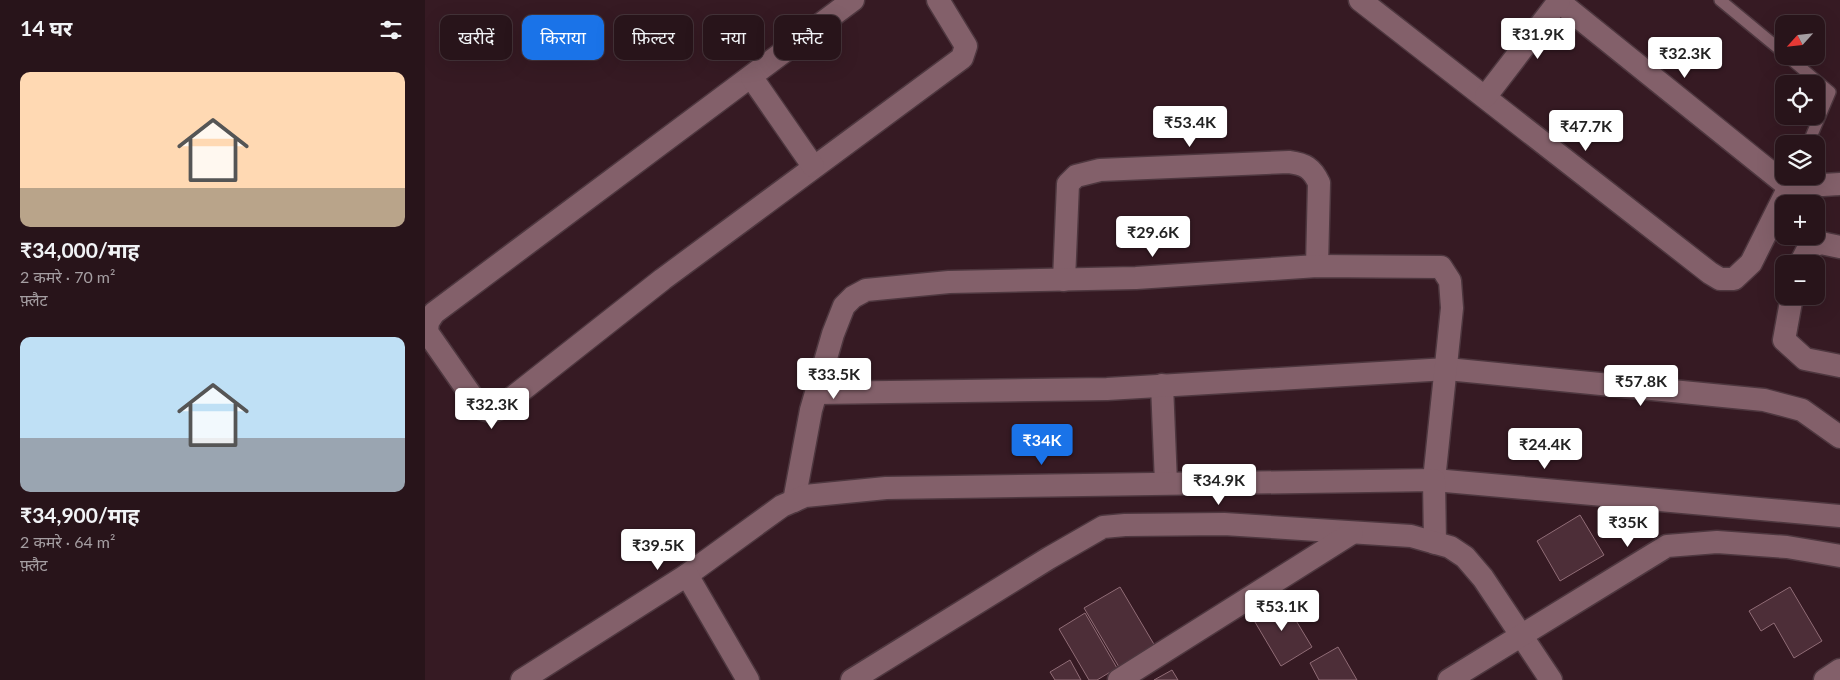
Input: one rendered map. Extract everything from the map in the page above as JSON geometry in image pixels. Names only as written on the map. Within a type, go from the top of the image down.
[{"type":"street","points":[[853,0],[752,78],[434,313],[428,322],[427,332],[481,408],[490,411],[498,409],[663,279],[813,166],[962,58],[966,46],[938,0]]},
{"type":"street","points":[[1360,0],[1720,279],[1734,279],[1751,262],[1790,185]]},
{"type":"street","points":[[1486,96],[1558,1],[1775,169]]},
{"type":"street","points":[[752,78],[813,166]]},
{"type":"street","points":[[1064,280],[1068,184],[1076,176],[1100,170],[1303,163],[1313,171],[1319,183],[1317,266]]},
{"type":"street","points":[[1825,183],[1840,184]]},
{"type":"street","points":[[1805,255],[1809,247],[1821,243],[1840,247]]},
{"type":"street","points":[[794,501],[811,410],[833,334],[844,306],[853,297],[866,290],[949,282],[1136,278],[1317,266],[1441,267],[1450,281],[1452,308],[1434,480],[1435,543]]},
{"type":"street","points":[[1790,305],[1784,340],[1805,359],[1840,366]]},
{"type":"street","points":[[817,393],[1098,389],[1447,369],[1764,400],[1802,410],[1840,437]]},
{"type":"street","points":[[1162,385],[1165,482]]},
{"type":"street","points":[[522,680],[687,575],[782,506],[805,496],[886,488],[1165,482],[1434,480],[1840,516]]},
{"type":"street","points":[[852,680],[1049,558],[1103,527],[1224,524],[1411,536],[1450,547],[1465,557],[1483,578],[1551,680]]},
{"type":"street","points":[[1119,680],[1352,533]]},
{"type":"street","points":[[1449,680],[1667,546],[1727,543],[1787,547],[1840,556]]},
{"type":"street","points":[[687,575],[748,680]]},
{"type":"street","points":[[1825,680],[1840,670]]},
{"type":"lane","points":[[1719,0],[1775,46]]},
{"type":"lane","points":[[1798,65],[1830,92],[1812,135]]},
{"type":"building","points":[[1580,515],[1604,555],[1560,581],[1537,541]]},
{"type":"building","points":[[1120,587],[1155,646],[1119,667],[1084,608]]},
{"type":"building","points":[[1790,587],[1822,641],[1794,658],[1774,623],[1761,631],[1749,611]]},
{"type":"building","points":[[1283,599],[1312,647],[1281,666],[1252,617]]},
{"type":"building","points":[[1085,613],[1117,668],[1097,680],[1089,680],[1059,629]]},
{"type":"building","points":[[1338,647],[1357,680],[1319,680],[1310,663]]},
{"type":"building","points":[[1070,660],[1081,680],[1055,680],[1050,672]]},
{"type":"building","points":[[1172,670],[1178,680],[1154,680]]}]
